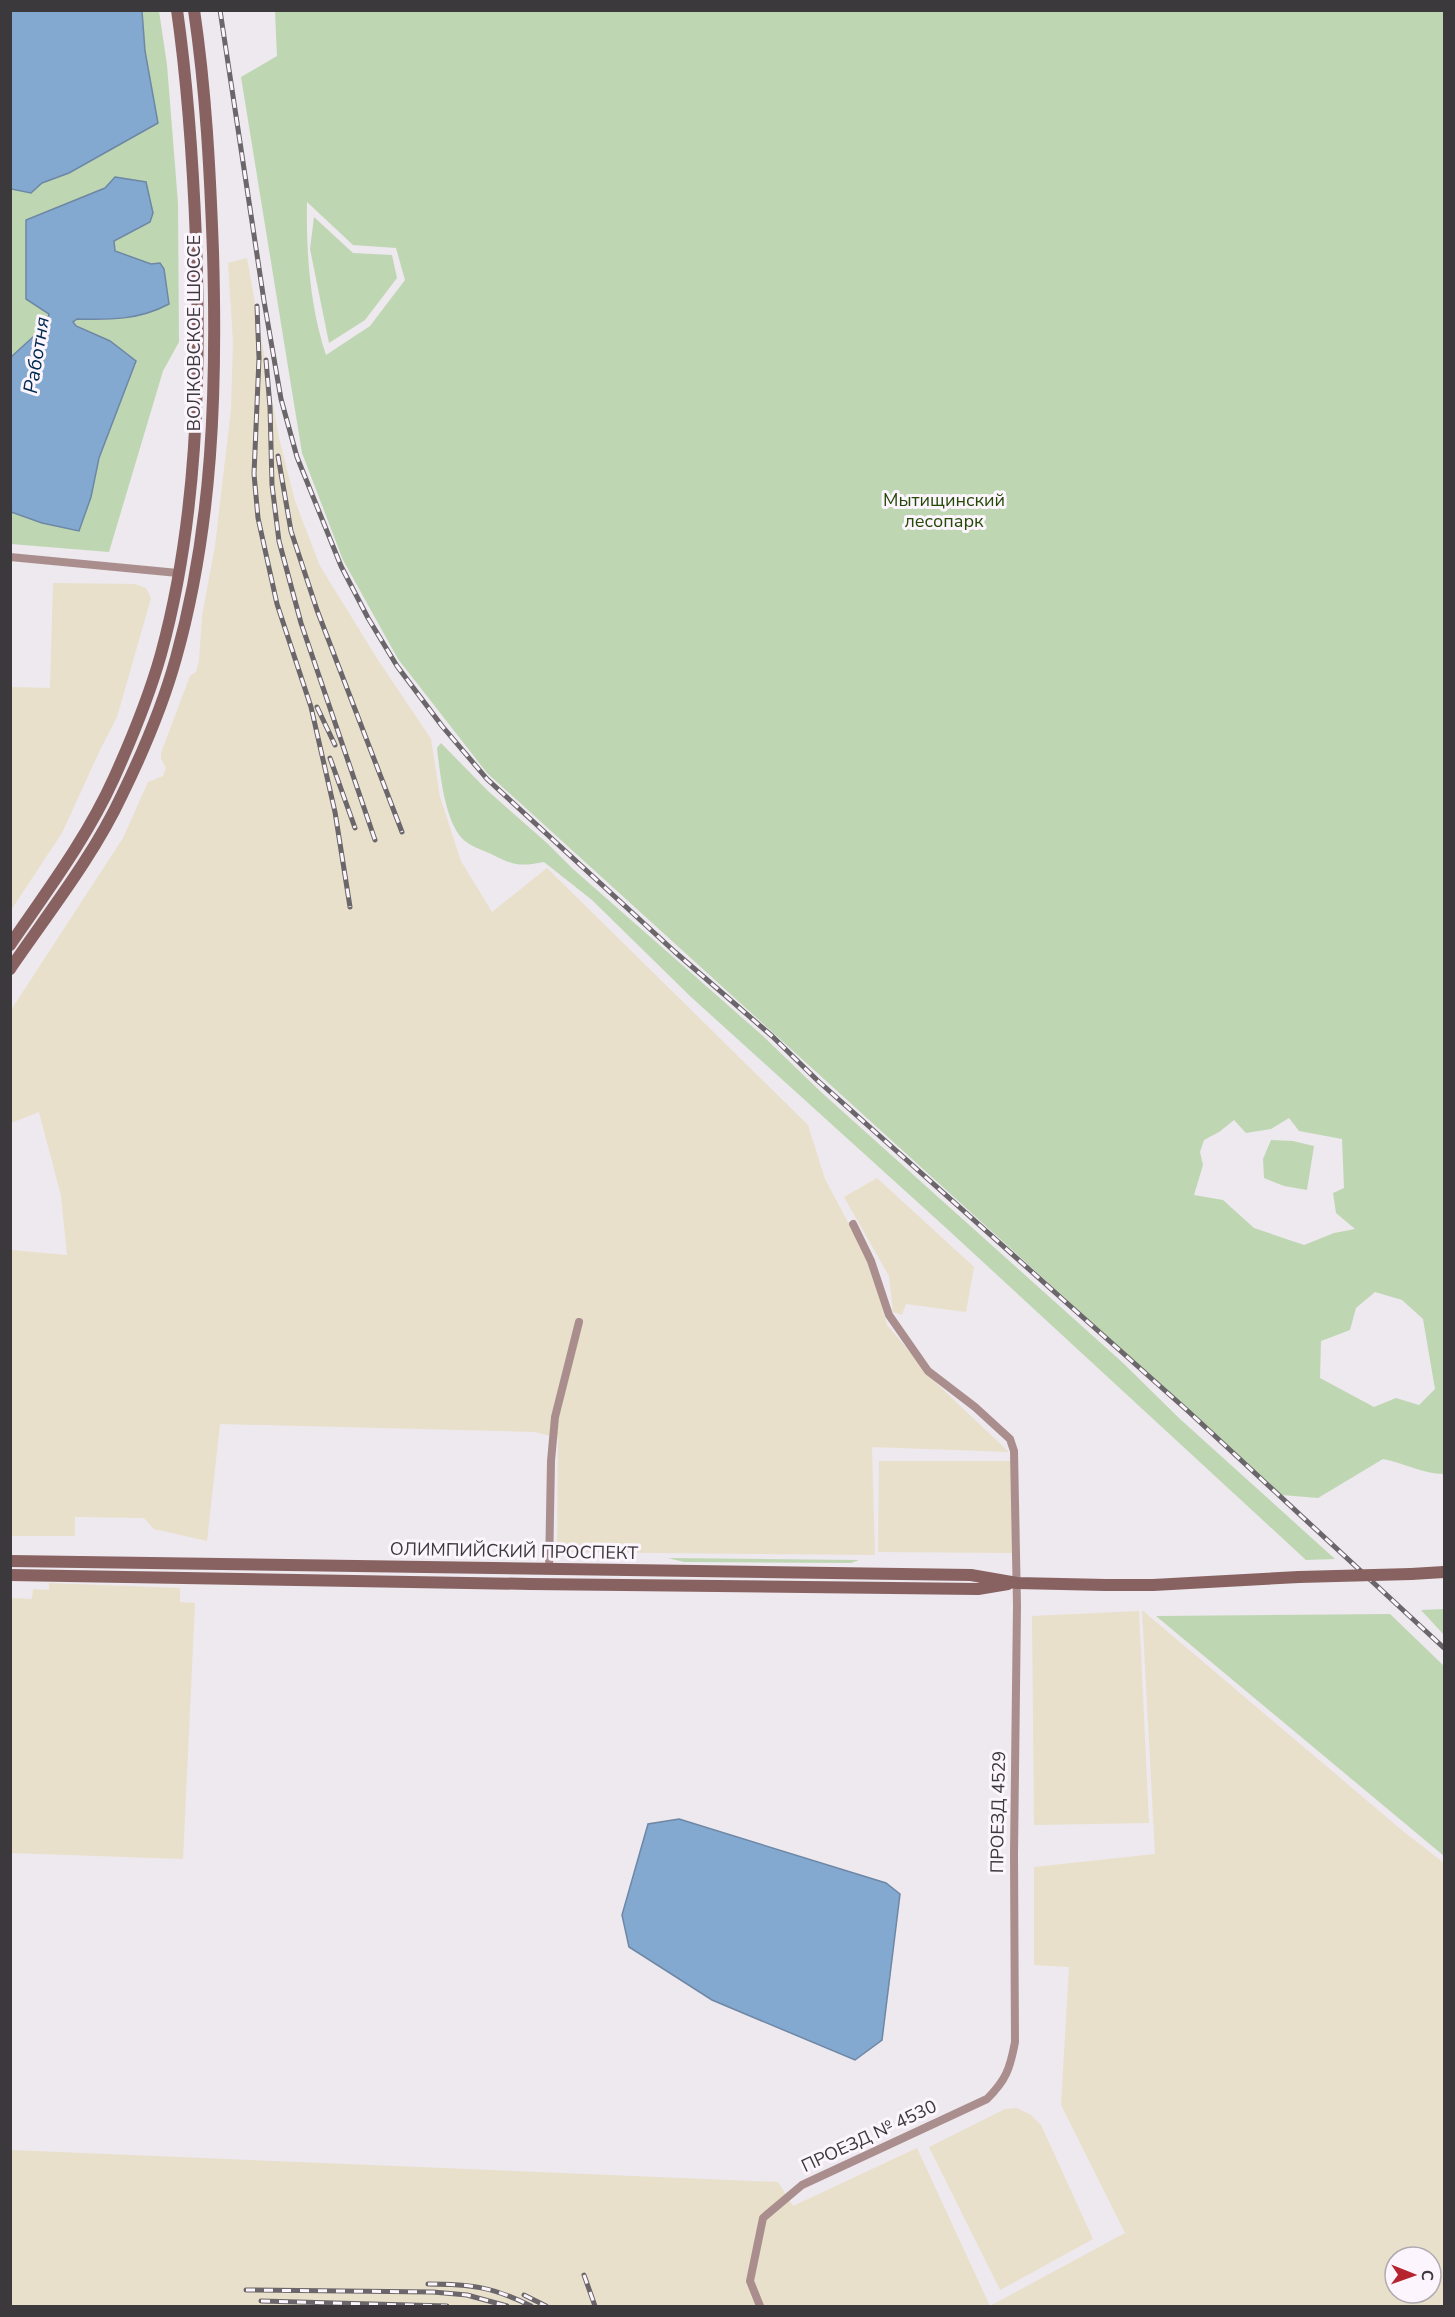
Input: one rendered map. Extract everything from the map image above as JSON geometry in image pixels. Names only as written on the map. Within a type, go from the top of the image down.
[{"type":"main road","name":"ВОЛКОВСКОЕ ШОССЕ","points":[[10,945],[66,864],[113,781],[136,727],[161,654],[178,573],[192,462],[199,356],[191,125],[177,10]]},
{"type":"main road","name":"ВОЛКОВСКОЕ ШОССЕ","points":[[10,969],[97,843],[122,795],[154,720],[175,662],[189,602],[205,512],[213,426],[215,373],[210,178],[194,10]]},
{"type":"main road","name":"ОЛИМПИЙСКИЙ ПРОСПЕКТ","points":[[10,1561],[971,1575],[1017,1583],[1153,1585],[1444,1572]]},
{"type":"main road","name":"ОЛИМПИЙСКИЙ ПРОСПЕКТ","points":[[10,1575],[978,1589],[1017,1583]]},
{"type":"street","points":[[10,557],[178,573]]},
{"type":"street","name":"ПРОЕЗД 4529","points":[[853,1224],[871,1261],[889,1315],[928,1371],[975,1407],[1010,1439],[1014,1451],[1017,1583],[1014,1854],[1015,2042]]},
{"type":"street","points":[[549,1570],[551,1461],[555,1417],[579,1322]]},
{"type":"street","name":"ПРОЕЗД № 4530","points":[[760,2307],[750,2281],[763,2218],[802,2185],[987,2099],[1003,2083],[1011,2065],[1015,2042]]},
{"type":"shaded area","points":[[247,258],[279,438],[295,501],[320,566],[378,660],[431,739],[440,797],[461,861],[492,912],[547,868],[808,1125],[825,1179],[870,1264],[887,1325],[937,1384],[1009,1452],[872,1447],[875,1555],[557,1552],[558,1438],[535,1432],[220,1424],[207,1541],[154,1529],[144,1518],[75,1517],[75,1536],[11,1536],[11,1250],[67,1255],[61,1196],[39,1112],[11,1123],[11,1010],[123,838],[148,782],[163,776],[166,768],[161,759],[161,753],[190,676],[196,672],[199,661],[202,616],[215,546],[231,409],[233,342],[228,263]]},
{"type":"shaded area","points":[[53,583],[135,584],[146,588],[151,598],[117,717],[62,833],[11,910],[11,687],[50,688]]},
{"type":"shaded area","points":[[877,1178],[974,1267],[966,1312],[906,1304],[902,1315],[893,1312],[889,1276],[844,1197]]},
{"type":"shaded area","points":[[879,1461],[1011,1461],[1013,1553],[878,1552]]},
{"type":"shaded area","points":[[49,1583],[180,1588],[180,1602],[195,1603],[183,1859],[11,1853],[11,1598],[32,1599],[33,1589],[49,1590]]},
{"type":"shaded area","points":[[1142,1610],[1404,1832],[1444,1863],[1444,2306],[990,2306],[1125,2233],[1061,2105],[1069,1967],[1034,1965],[1034,1867],[1155,1854]]},
{"type":"shaded area","points":[[1139,1611],[1149,1823],[1034,1825],[1032,1616]]},
{"type":"shaded area","points":[[1017,2108],[1031,2115],[1041,2125],[1093,2239],[1000,2290],[929,2147],[1005,2109]]},
{"type":"shaded area","points":[[917,2148],[990,2306],[11,2306],[11,2150],[778,2182],[793,2206]]},
{"type":"green space","points":[[142,11],[159,11],[167,65],[178,203],[179,342],[163,371],[109,552],[11,544],[10,512],[42,523],[91,497],[99,459],[110,341],[76,326],[73,322],[77,319],[113,319],[135,316],[169,304],[151,264],[115,251],[113,242],[150,222],[105,188],[26,221],[49,314],[45,326],[11,357],[11,189],[31,193],[42,183],[69,173],[145,51]]},
{"type":"green space","name":"Мытищинский лесопарк","points":[[275,11],[1444,11],[1444,1474],[1383,1459],[1318,1498],[1282,1495],[487,773],[398,659],[343,560],[302,453],[241,77],[277,56]],"holes":[[[307,202],[353,245],[396,248],[405,280],[370,326],[326,355],[316,318],[310,280]],[[1289,1118],[1299,1131],[1342,1139],[1344,1188],[1333,1193],[1336,1213],[1355,1229],[1334,1233],[1304,1245],[1254,1228],[1223,1200],[1194,1195],[1203,1165],[1200,1152],[1204,1140],[1234,1120],[1246,1133],[1271,1129]],[[1375,1292],[1402,1300],[1423,1319],[1435,1389],[1419,1405],[1396,1398],[1374,1407],[1320,1378],[1321,1341],[1350,1330],[1356,1308]]]},
{"type":"green space","points":[[314,217],[353,253],[392,255],[397,278],[365,320],[329,343],[310,249]]},
{"type":"green space","points":[[441,743],[488,791],[573,869],[763,1036],[821,1092],[1122,1362],[1180,1419],[1335,1559],[1306,1560],[945,1227],[691,997],[592,900],[544,862],[522,865],[511,863],[465,841],[458,833],[448,811],[437,748]]},
{"type":"green space","points":[[1271,1140],[1293,1141],[1314,1146],[1307,1190],[1284,1186],[1264,1178],[1263,1159]]},
{"type":"green space","points":[[668,1558],[859,1560],[851,1563],[684,1562]]},
{"type":"green space","points":[[1444,1609],[1444,1635],[1421,1610]]},
{"type":"green space","points":[[1390,1614],[1444,1666],[1444,1856],[1156,1616]]},
{"type":"water","points":[[10,11],[142,11],[145,51],[158,123],[69,173],[42,183],[31,193],[11,189]]},
{"type":"water","name":"Работня","points":[[115,177],[146,182],[153,213],[150,222],[114,241],[115,251],[151,264],[160,263],[164,269],[169,304],[135,316],[113,319],[77,319],[73,322],[76,326],[110,341],[136,361],[99,458],[91,497],[79,531],[42,523],[11,512],[11,357],[45,326],[49,314],[26,299],[26,220],[105,188]]},
{"type":"water","points":[[679,1819],[886,1883],[900,1894],[882,2040],[855,2060],[712,2000],[629,1947],[622,1915],[648,1824]]},
{"type":"railway","points":[[220,10],[281,399],[297,457],[341,566],[368,618],[397,666],[442,726],[487,779],[675,952],[772,1036],[817,1080],[1189,1412],[1444,1648]]},
{"type":"railway","points":[[257,306],[259,358],[254,474],[258,518],[277,604],[311,707],[335,812],[350,907]]},
{"type":"railway","points":[[266,360],[272,485],[279,541],[301,623],[375,840]]},
{"type":"railway","points":[[278,456],[291,531],[317,610],[402,832]]},
{"type":"railway","points":[[317,707],[335,745]]},
{"type":"railway","points":[[330,758],[355,828]]},
{"type":"railway","points":[[584,2275],[595,2306]]},
{"type":"railway","points":[[428,2284],[481,2288],[531,2306]]},
{"type":"railway","points":[[246,2290],[433,2292],[467,2295],[507,2306]]},
{"type":"railway","points":[[524,2295],[546,2306]]},
{"type":"railway","points":[[261,2301],[447,2306]]}]
